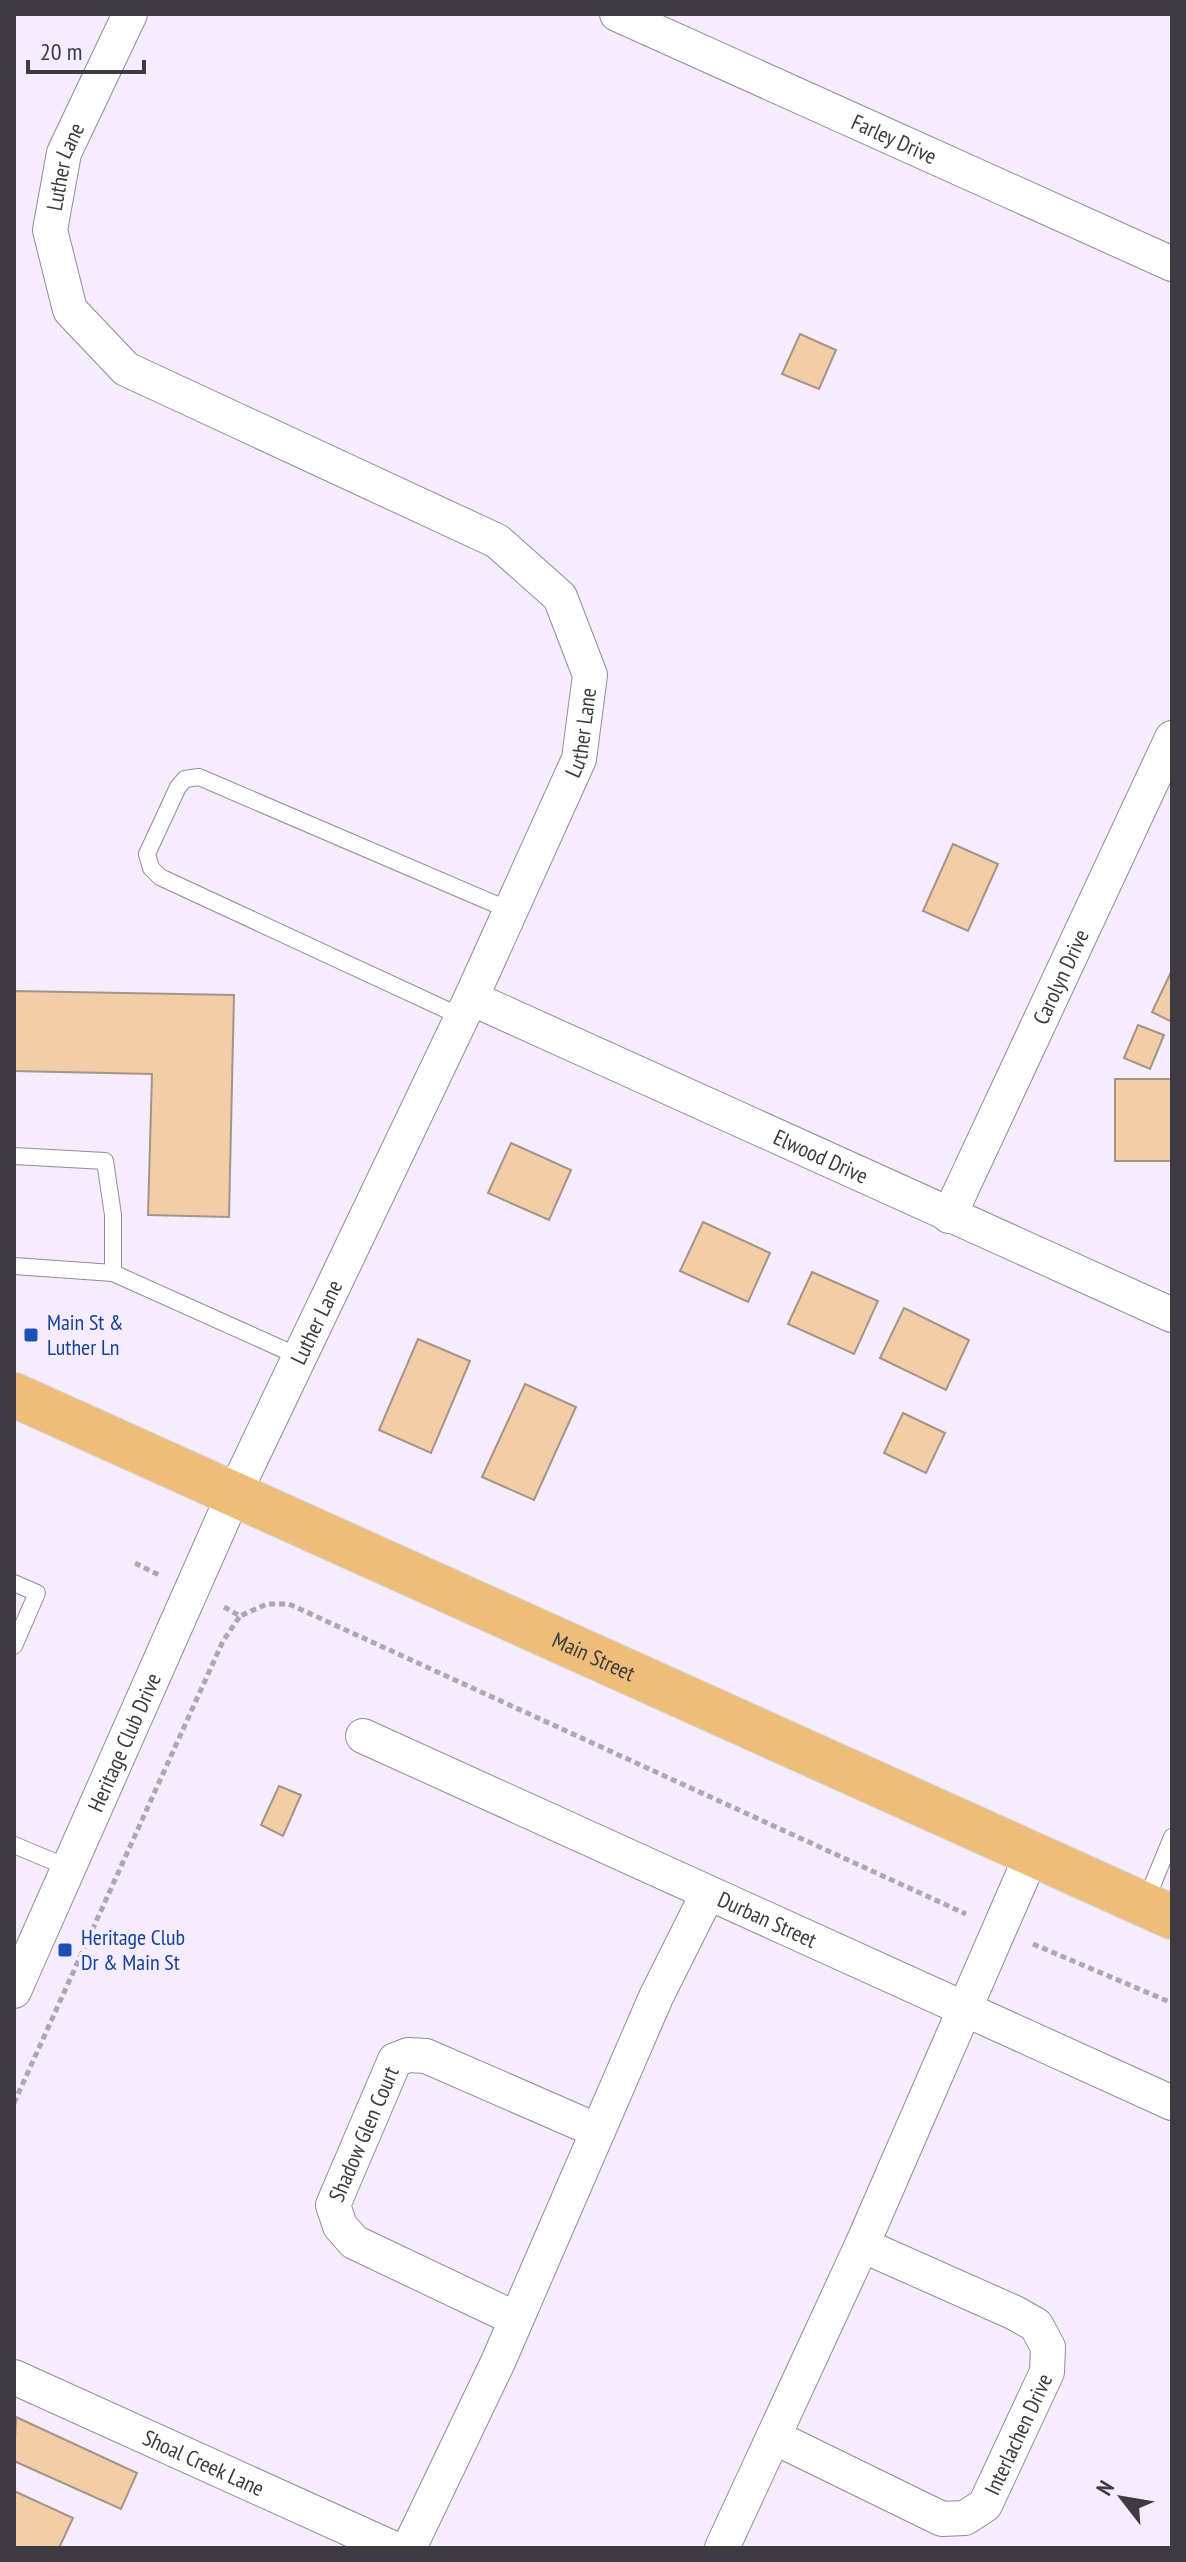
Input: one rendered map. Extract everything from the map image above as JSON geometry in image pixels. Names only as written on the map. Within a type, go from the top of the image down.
[{"type":"main road","name":"Main Street","points":[[14,1395],[1158,1911]]},
{"type":"street","name":"Luther Lane","points":[[130,14],[64,153],[50,230],[70,310],[126,369],[497,541],[560,597],[590,675],[579,759],[466,1008],[234,1494]]},
{"type":"street","name":"Farley Drive","points":[[617,14],[1172,264]]},
{"type":"street","name":"Carolyn Drive","points":[[949,1216],[1172,738]]},
{"type":"street","name":"Elwood Drive","points":[[466,1008],[1172,1315]]},
{"type":"street","name":"Heritage Club Drive","points":[[14,1991],[234,1494]]},
{"type":"street","name":"Durban Street","points":[[363,1736],[1172,2103]]},
{"type":"street","points":[[722,2548],[862,2245],[1032,1854]]},
{"type":"street","points":[[409,2548],[516,2319],[656,1997],[708,1893]]},
{"type":"street","name":"Shadow Glen Court","points":[[516,2319],[354,2242],[340,2226],[333,2205],[395,2060],[408,2055],[426,2056],[598,2131]]},
{"type":"street","name":"Interlachen Drive","points":[[774,2437],[942,2519],[965,2518],[985,2505],[1047,2372],[1048,2347],[1036,2325],[862,2245]]},
{"type":"street","name":"Shoal Creek Lane","points":[[14,2377],[392,2548]]},
{"type":"lane","points":[[466,1008],[160,877],[151,868],[147,854],[178,787],[185,779],[199,777],[511,911]]},
{"type":"lane","points":[[14,1156],[105,1161],[113,1215],[113,1273]]},
{"type":"lane","points":[[14,1266],[113,1273],[300,1357]]},
{"type":"lane","points":[[14,1583],[37,1593],[14,1646]]},
{"type":"lane","points":[[1158,1911],[1172,1837]]},
{"type":"lane","points":[[14,1845],[69,1868]]},
{"type":"path","points":[[135,1563],[240,1616]]},
{"type":"path","points":[[14,2103],[217,1655],[240,1616],[267,1604],[289,1604],[999,1929],[1172,2003]]},
{"type":"building","points":[[800,334],[836,350],[819,389],[782,374]]},
{"type":"building","points":[[953,844],[998,864],[968,931],[923,911]]},
{"type":"building","points":[[1172,970],[1172,1022],[1152,1012]]},
{"type":"building","points":[[14,991],[234,995],[229,1217],[148,1215],[152,1074],[14,1071]]},
{"type":"building","points":[[1138,1025],[1164,1035],[1150,1069],[1124,1058]]},
{"type":"building","points":[[1115,1079],[1172,1079],[1172,1161],[1115,1161]]},
{"type":"building","points":[[511,1143],[571,1170],[549,1220],[488,1193]]},
{"type":"building","points":[[703,1222],[770,1253],[748,1302],[680,1271]]},
{"type":"building","points":[[812,1272],[878,1301],[854,1354],[788,1324]]},
{"type":"building","points":[[904,1308],[969,1340],[946,1390],[880,1358]]},
{"type":"building","points":[[418,1339],[470,1361],[431,1453],[379,1430]]},
{"type":"building","points":[[525,1384],[576,1407],[534,1500],[482,1477]]},
{"type":"building","points":[[903,1413],[945,1433],[926,1473],[884,1453]]},
{"type":"building","points":[[279,1786],[301,1795],[283,1836],[261,1825]]},
{"type":"building","points":[[16,2417],[137,2473],[121,2509],[14,2461]]},
{"type":"building","points":[[14,2491],[73,2518],[59,2548],[14,2548]]},
{"type":"place","name":"Main St & Luther Ln","points":[[31,1335]]},
{"type":"place","name":"Heritage Club Dr & Main St","points":[[65,1950]]}]
